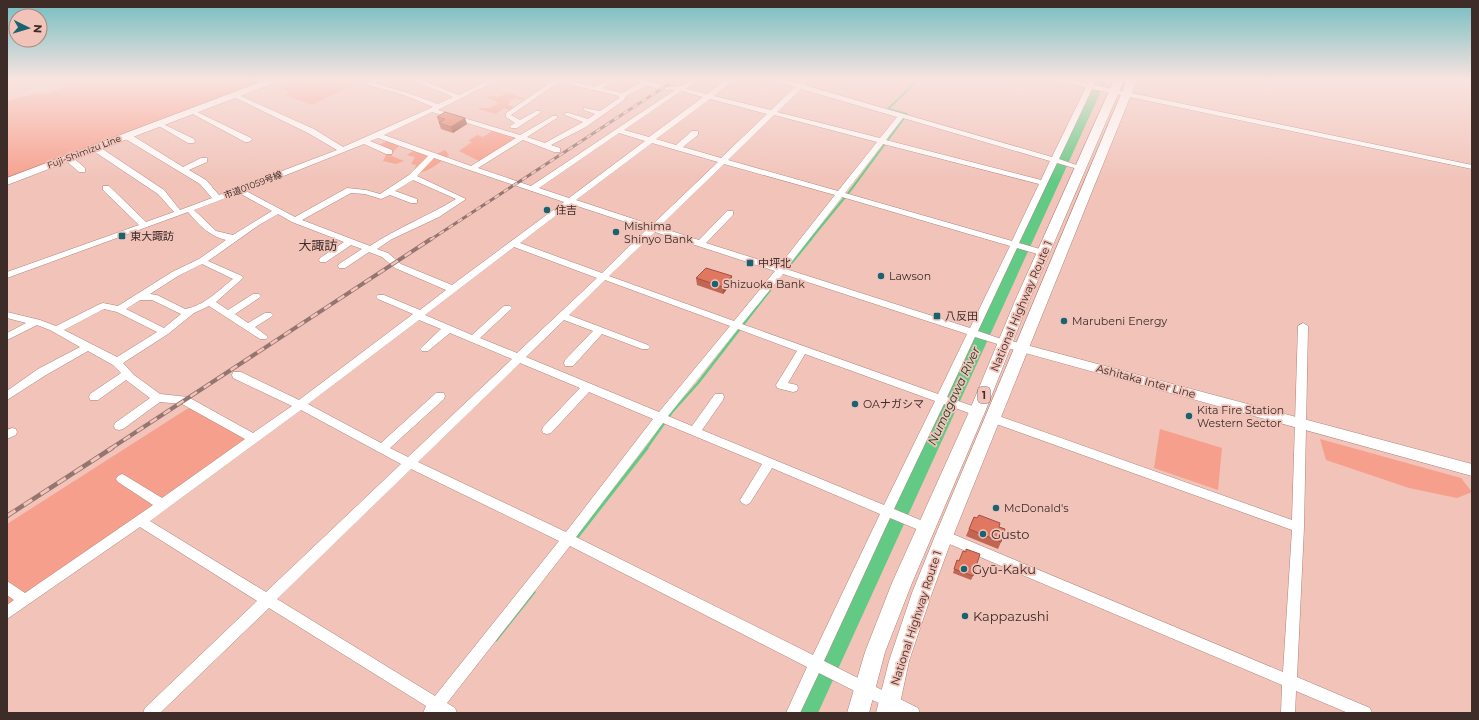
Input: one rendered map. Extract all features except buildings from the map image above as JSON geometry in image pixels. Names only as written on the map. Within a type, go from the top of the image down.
[{"type":"highway","name":"National Highway Route 1","points":[[858,713],[875,652],[919,525],[971,410],[1038,251],[1077,166],[1104,114]]},
{"type":"highway","name":"National Highway Route 1","points":[[888,707],[902,654],[944,536],[1106,140],[1111,114]]},
{"type":"main road","name":"Fuji-Shimizu Line","points":[[7,182],[185,114]]},
{"type":"main road","name":"Ashitaka Inter Line","points":[[999,341],[1472,470]]},
{"type":"street","points":[[196,114],[248,140]]},
{"type":"street","points":[[274,114],[311,131],[343,150]]},
{"type":"street","name":"市道01059号線","points":[[7,275],[189,209],[343,150],[426,114]]},
{"type":"street","points":[[448,114],[476,125],[507,132],[557,150]]},
{"type":"street","points":[[509,114],[508,116],[519,122]]},
{"type":"street","points":[[507,132],[519,122],[535,114]]},
{"type":"street","points":[[567,114],[588,121]]},
{"type":"street","points":[[546,145],[600,114]]},
{"type":"street","points":[[532,189],[644,114]]},
{"type":"street","points":[[7,613],[163,505],[254,439],[686,114]]},
{"type":"street","points":[[150,713],[604,277],[769,114]]},
{"type":"street","points":[[772,114],[1044,183]]},
{"type":"street","points":[[893,114],[1077,166]]},
{"type":"street","points":[[793,713],[819,666],[888,513],[944,399],[973,333],[1078,114]]},
{"type":"street","points":[[1228,114],[1472,167]]},
{"type":"street","points":[[433,709],[568,539],[660,418],[736,325],[784,272],[839,194],[901,116]]},
{"type":"street","points":[[472,169],[555,117]]},
{"type":"street","points":[[159,124],[191,141]]},
{"type":"street","points":[[619,131],[1038,251]]},
{"type":"street","points":[[678,148],[695,133]]},
{"type":"street","points":[[377,135],[432,156],[999,341]]},
{"type":"street","points":[[127,136],[203,182],[217,198]]},
{"type":"street","points":[[363,142],[389,152]]},
{"type":"street","points":[[95,148],[161,192],[178,212]]},
{"type":"street","points":[[295,220],[350,190],[366,192],[381,197],[412,177],[432,156]]},
{"type":"street","points":[[68,158],[82,170]]},
{"type":"street","points":[[182,170],[204,160]]},
{"type":"street","points":[[342,266],[388,237],[436,215],[462,199],[412,177]]},
{"type":"street","points":[[106,188],[144,225]]},
{"type":"street","points":[[239,190],[295,220],[326,231],[350,242],[370,248],[385,255],[398,266],[453,290]]},
{"type":"street","points":[[389,192],[414,201]]},
{"type":"street","points":[[189,209],[210,231],[227,238],[234,238]]},
{"type":"street","points":[[119,309],[176,274],[202,261],[256,223],[277,211]]},
{"type":"street","points":[[700,244],[730,213]]},
{"type":"street","points":[[323,260],[350,242]]},
{"type":"street","points":[[513,244],[971,410]]},
{"type":"street","points":[[117,362],[165,332],[191,311],[210,302],[239,278],[202,261]]},
{"type":"street","points":[[141,296],[154,297],[184,312],[191,311]]},
{"type":"street","points":[[228,314],[256,296]]},
{"type":"street","points":[[381,297],[448,329],[919,525]]},
{"type":"street","points":[[210,302],[263,336]]},
{"type":"street","points":[[55,330],[103,306],[119,309],[165,332]]},
{"type":"street","points":[[473,339],[507,308]]},
{"type":"street","points":[[7,315],[36,322],[55,330],[117,362],[127,374],[158,398],[184,400],[254,439]]},
{"type":"street","points":[[249,327],[268,315]]},
{"type":"street","points":[[562,316],[645,347]]},
{"type":"street","points":[[7,337],[36,322]]},
{"type":"street","points":[[1288,713],[1302,424],[1303,326]]},
{"type":"street","points":[[425,349],[448,329]]},
{"type":"street","points":[[569,363],[600,330]]},
{"type":"street","points":[[7,396],[42,372],[87,347]]},
{"type":"street","points":[[793,388],[781,385],[803,349]]},
{"type":"street","points":[[94,397],[127,374]]},
{"type":"street","points":[[238,375],[300,405],[409,463],[568,539],[865,689],[888,707],[913,713]]},
{"type":"street","points":[[547,430],[587,387]]},
{"type":"street","points":[[382,448],[440,396]]},
{"type":"street","points":[[694,432],[719,397]]},
{"type":"street","points":[[119,426],[158,398]]},
{"type":"street","points":[[992,418],[1298,526]]},
{"type":"street","points":[[746,500],[769,463]]},
{"type":"street","points":[[122,479],[163,505]]},
{"type":"street","points":[[140,521],[267,600],[433,709],[450,713]]},
{"type":"street","points":[[944,536],[1365,713]]},
{"type":"street","points":[[7,587],[24,600]]},
{"type":"shaded area","points":[[7,114],[178,114],[7,178]]},
{"type":"shaded area","points":[[492,131],[519,137],[481,162],[459,151],[472,142],[468,141],[477,135],[483,137]]},
{"type":"shaded area","points":[[387,141],[399,146],[392,153],[392,156],[404,161],[396,164],[383,161],[386,155],[374,148]]},
{"type":"shaded area","points":[[445,150],[449,155],[434,167],[420,173],[416,173],[414,171],[416,165],[411,164],[415,157],[407,155],[413,151],[432,156]]},
{"type":"shaded area","points":[[190,407],[246,440],[7,613],[7,524]]},
{"type":"shaded area","points":[[1160,429],[1222,448],[1218,490],[1154,468]]},
{"type":"shaded area","points":[[1320,439],[1461,478],[1472,492],[1457,498],[1409,488],[1326,460]]},
{"type":"waterway","points":[[810,240],[850,191],[907,114],[905,114]]},
{"type":"waterway","name":"Numagawa River","points":[[807,713],[1085,114]]},
{"type":"waterway","points":[[784,272],[811,239]]},
{"type":"waterway","points":[[646,449],[672,412],[698,383],[770,290]]},
{"type":"waterway","points":[[575,540],[647,448]]},
{"type":"waterway","points":[[496,640],[534,592]]},
{"type":"railway","points":[[430,240],[624,114]]},
{"type":"railway","points":[[110,449],[431,239]]},
{"type":"railway","points":[[7,516],[112,448]]},
{"type":"place","name":"住吉","points":[[547,210]]},
{"type":"place","name":"Mishima Shinyo Bank","points":[[616,232]]},
{"type":"place","name":"東大諏訪","points":[[122,236]]},
{"type":"place","name":"中坪北","points":[[750,263]]},
{"type":"place","name":"Lawson","points":[[881,276]]},
{"type":"place","name":"Shizuoka Bank","points":[[715,284]]},
{"type":"place","name":"八反田","points":[[937,316]]},
{"type":"place","name":"Marubeni Energy","points":[[1064,321]]},
{"type":"place","name":"OAナガシマ","points":[[855,404]]},
{"type":"place","name":"Kita Fire Station Western Sector","points":[[1189,416]]},
{"type":"place","name":"McDonald's","points":[[996,508]]},
{"type":"place","name":"Gusto","points":[[983,534]]},
{"type":"place","name":"Gyū-Kaku","points":[[964,569]]},
{"type":"place","name":"Kappazushi","points":[[965,616]]},
{"type":"district","name":"大諏訪","points":[[318,245]]}]
